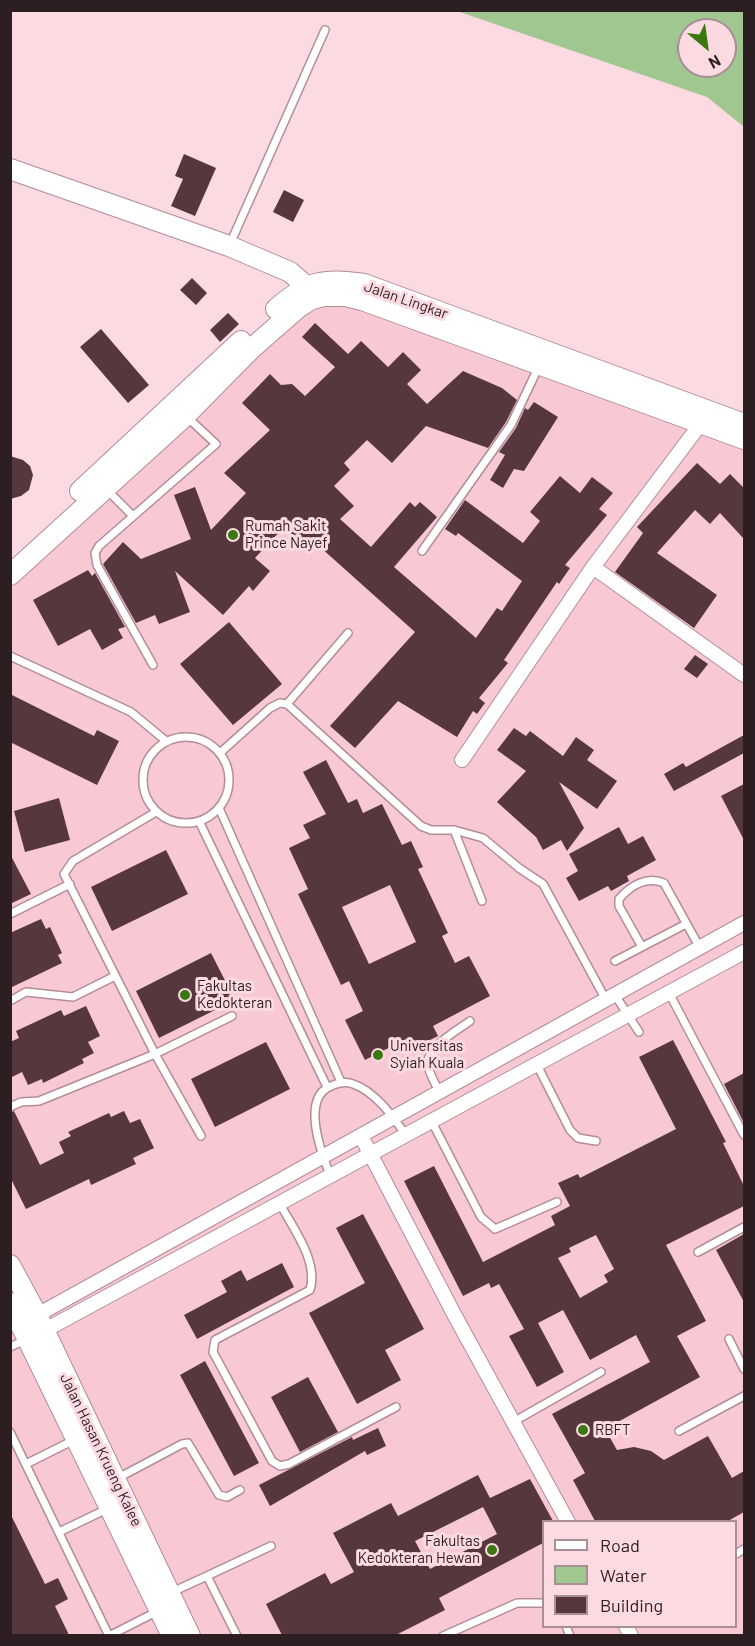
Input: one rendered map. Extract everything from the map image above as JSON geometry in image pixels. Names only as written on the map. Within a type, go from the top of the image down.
[{"type":"street","points":[[11,171],[229,246],[290,272],[309,292],[362,300],[540,363],[705,417],[744,439]]},
{"type":"street","name":"Jalan Lingkar","points":[[10,556],[179,410],[277,308],[327,281],[364,284],[705,417],[744,424]]},
{"type":"street","points":[[10,575],[104,487],[179,410]]},
{"type":"street","points":[[462,760],[593,567],[705,417]]},
{"type":"street","points":[[593,567],[744,675]]},
{"type":"street","points":[[25,1331],[393,1117],[744,923]]},
{"type":"street","points":[[25,1331],[371,1155],[536,1063],[629,1016],[744,952]]},
{"type":"street","points":[[361,1136],[567,1520]]},
{"type":"street","name":"Jalan Hasan Krueng Kalee","points":[[10,1265],[25,1331],[76,1439],[107,1483],[110,1508],[190,1635]]},
{"type":"street","name":"Jalan Hasan Krueng Kalee","points":[[10,1303],[168,1602],[172,1635]]},
{"type":"lane","points":[[229,246],[325,30]]},
{"type":"lane","points":[[422,550],[511,425],[540,363]]},
{"type":"lane","points":[[153,665],[97,566],[95,553],[99,546],[132,515],[216,444],[179,410]]},
{"type":"lane","points":[[104,487],[132,515]]},
{"type":"lane","points":[[287,704],[348,633]]},
{"type":"lane","points":[[10,656],[130,712],[166,741]]},
{"type":"lane","points":[[220,753],[270,708],[280,703],[287,704],[421,825],[431,830],[454,830],[483,838],[543,884],[611,997],[629,1016],[639,1032]]},
{"type":"lane","points":[[180,736],[195,737],[209,743],[220,753],[228,766],[230,781],[227,795],[219,808],[199,822],[184,824],[169,820],[156,812],[148,801],[143,788],[142,774],[155,749],[166,741],[180,736]]},
{"type":"lane","points":[[219,808],[341,1082]]},
{"type":"lane","points":[[156,812],[73,861],[64,874],[155,1054],[201,1136]]},
{"type":"lane","points":[[199,822],[327,1087]]},
{"type":"lane","points":[[454,830],[482,901]]},
{"type":"lane","points":[[642,947],[619,906],[619,899],[645,880],[653,879],[664,883],[699,948]]},
{"type":"lane","points":[[10,914],[70,884]]},
{"type":"lane","points":[[615,961],[686,924]]},
{"type":"lane","points":[[10,1000],[26,992],[42,992],[61,998],[72,998],[115,976]]},
{"type":"lane","points":[[669,993],[744,1135]]},
{"type":"lane","points":[[10,1107],[21,1102],[39,1101],[155,1054],[232,1016]]},
{"type":"lane","points":[[439,1092],[428,1067],[428,1059],[442,1042],[470,1021]]},
{"type":"lane","points":[[536,1063],[570,1130],[578,1138],[587,1142],[596,1140]]},
{"type":"lane","points":[[330,1175],[323,1158],[315,1120],[320,1096],[327,1087],[341,1082],[354,1084],[369,1093],[393,1117],[406,1135]]},
{"type":"lane","points":[[432,1122],[481,1217],[495,1229],[557,1202]]},
{"type":"lane","points":[[279,1202],[311,1264],[314,1278],[310,1290],[215,1340],[213,1352],[272,1461],[280,1466],[289,1464],[396,1407]]},
{"type":"lane","points":[[698,1252],[744,1227]]},
{"type":"lane","points":[[729,1339],[744,1369]]},
{"type":"lane","points":[[513,1422],[601,1372]]},
{"type":"lane","points":[[679,1431],[744,1396]]},
{"type":"lane","points":[[10,1432],[109,1635],[168,1602],[207,1576],[271,1546]]},
{"type":"lane","points":[[26,1464],[76,1439]]},
{"type":"lane","points":[[107,1483],[188,1443],[219,1495],[227,1497],[240,1490]]},
{"type":"lane","points":[[59,1532],[110,1508]]},
{"type":"lane","points":[[207,1576],[237,1635]]},
{"type":"lane","points":[[443,1635],[517,1603],[542,1603]]},
{"type":"shaded area","name":"Universitas Syiah Kuala","points":[[334,297],[744,447],[744,1635],[11,1636],[11,588],[39,555],[300,314]]},
{"type":"water","points":[[457,11],[744,11],[744,127],[707,97]]},
{"type":"building","points":[[184,154],[216,168],[195,216],[171,206],[183,179],[175,176]]},
{"type":"building","points":[[284,190],[304,200],[293,222],[273,212]]},
{"type":"building","points":[[192,278],[207,293],[196,305],[180,290]]},
{"type":"building","points":[[228,313],[239,324],[220,342],[210,330]]},
{"type":"building","points":[[315,323],[348,354],[361,341],[388,367],[403,352],[421,370],[407,384],[427,404],[463,371],[502,388],[517,400],[506,422],[488,448],[426,426],[392,463],[367,440],[344,463],[350,470],[334,486],[354,506],[340,519],[371,547],[410,502],[415,507],[420,502],[437,517],[394,567],[476,638],[497,608],[502,611],[522,581],[458,533],[456,536],[445,529],[465,500],[523,543],[540,521],[530,512],[560,476],[580,493],[592,477],[613,493],[599,509],[607,515],[565,565],[570,568],[559,584],[557,582],[504,660],[508,663],[479,698],[485,703],[477,714],[473,711],[457,737],[398,701],[355,748],[330,726],[415,632],[310,538],[304,545],[284,527],[255,558],[270,571],[253,591],[249,586],[223,615],[175,571],[190,612],[159,624],[155,615],[136,623],[103,564],[123,542],[141,559],[191,539],[174,495],[195,487],[211,530],[246,493],[224,473],[270,430],[242,403],[270,374],[281,385],[292,384],[305,396],[335,367],[302,337]]},
{"type":"building","points":[[101,329],[149,385],[128,403],[80,347]]},
{"type":"building","points":[[534,402],[558,417],[524,471],[514,469],[503,488],[490,480],[505,455],[499,452],[516,428],[525,408],[528,410]]},
{"type":"building","points":[[10,456],[23,460],[30,466],[33,475],[29,490],[21,496],[10,499]]},
{"type":"building","points":[[697,463],[720,484],[730,474],[744,488],[744,539],[720,513],[710,524],[695,510],[657,553],[717,595],[694,628],[615,572],[643,533],[637,527]]},
{"type":"building","points":[[88,570],[92,576],[95,573],[125,627],[118,629],[123,638],[102,650],[90,629],[58,646],[33,600]]},
{"type":"building","points":[[229,622],[282,684],[233,725],[180,664]]},
{"type":"building","points":[[695,655],[708,664],[697,678],[684,669]]},
{"type":"building","points":[[10,694],[94,736],[97,730],[119,741],[97,785],[10,742]]},
{"type":"building","points":[[514,728],[526,736],[530,731],[563,756],[576,737],[594,750],[587,760],[617,781],[597,809],[559,782],[584,828],[567,851],[561,840],[543,850],[536,837],[497,802],[526,771],[497,750]]},
{"type":"building","points":[[744,735],[744,753],[674,791],[664,774],[683,763],[686,767]]},
{"type":"building","points":[[326,760],[348,803],[357,799],[363,813],[382,804],[402,845],[411,841],[423,867],[418,869],[448,933],[442,936],[455,963],[469,956],[490,996],[433,1026],[438,1036],[416,1047],[410,1037],[365,1060],[345,1020],[363,1011],[349,981],[341,985],[298,894],[308,889],[289,848],[310,838],[303,825],[326,814],[303,772]],"holes":[[[390,885],[416,942],[369,964],[342,907]]]},
{"type":"building","points":[[744,784],[744,840],[721,796]]},
{"type":"building","points":[[59,798],[70,840],[25,852],[14,811]]},
{"type":"building","points":[[619,827],[628,844],[643,836],[656,860],[627,876],[629,881],[611,891],[608,886],[579,901],[566,878],[578,871],[569,854]]},
{"type":"building","points":[[166,850],[188,894],[112,931],[91,887]]},
{"type":"building","points":[[10,854],[31,894],[10,904]]},
{"type":"building","points":[[41,919],[46,929],[50,927],[62,953],[58,955],[62,963],[10,988],[10,933]]},
{"type":"building","name":"Fakultas Kedokteran","points":[[211,953],[235,1000],[159,1038],[136,991]]},
{"type":"building","points":[[86,1006],[100,1036],[88,1042],[94,1053],[82,1059],[84,1063],[43,1083],[42,1079],[28,1085],[22,1072],[10,1078],[10,1042],[19,1038],[16,1031],[61,1010],[64,1016]]},
{"type":"building","points":[[673,1040],[726,1142],[723,1143],[744,1186],[744,1206],[666,1245],[706,1321],[677,1336],[700,1377],[605,1429],[617,1450],[634,1447],[651,1451],[664,1460],[708,1436],[732,1478],[744,1471],[744,1512],[730,1520],[594,1520],[573,1480],[585,1473],[552,1414],[650,1362],[636,1335],[590,1360],[563,1310],[538,1323],[564,1372],[537,1387],[509,1336],[524,1329],[499,1284],[491,1288],[489,1283],[463,1296],[404,1181],[434,1166],[483,1262],[555,1225],[551,1216],[570,1206],[558,1183],[578,1174],[580,1178],[676,1129],[639,1057]],"holes":[[[596,1235],[614,1269],[604,1275],[608,1282],[580,1298],[558,1258],[571,1252],[569,1248]]]},
{"type":"building","points":[[266,1042],[290,1089],[215,1127],[191,1079]]},
{"type":"building","points":[[744,1073],[744,1123],[724,1084]]},
{"type":"building","points":[[14,1111],[40,1165],[64,1153],[59,1142],[71,1136],[68,1132],[109,1113],[111,1117],[124,1111],[130,1123],[140,1119],[154,1148],[133,1158],[136,1164],[91,1185],[89,1179],[26,1209],[10,1177],[10,1113]]},
{"type":"building","points":[[363,1214],[424,1329],[385,1350],[401,1380],[357,1404],[309,1313],[365,1283],[336,1228]]},
{"type":"building","points":[[744,1234],[744,1302],[716,1250]]},
{"type":"building","points":[[282,1263],[294,1287],[197,1339],[184,1315],[227,1292],[221,1281],[241,1270],[247,1281]]},
{"type":"building","points":[[205,1361],[259,1463],[234,1476],[180,1375]]},
{"type":"building","points":[[308,1377],[338,1432],[300,1452],[271,1397]]},
{"type":"building","points":[[378,1428],[386,1446],[367,1455],[365,1451],[270,1506],[259,1485],[352,1437],[353,1440]]},
{"type":"building","points":[[478,1475],[490,1498],[530,1479],[552,1520],[542,1520],[542,1544],[439,1598],[445,1610],[396,1635],[282,1635],[266,1604],[325,1573],[331,1584],[354,1572],[333,1533],[391,1503],[398,1516]],"holes":[[[483,1507],[497,1534],[430,1569],[415,1541]]]},
{"type":"building","points":[[10,1513],[45,1584],[58,1578],[68,1599],[55,1606],[69,1635],[10,1635]]},
{"type":"place","name":"Rumah Sakit Prince Nayef","points":[[233,535]]},
{"type":"place","name":"Fakultas Kedokteran","points":[[185,995]]},
{"type":"place","name":"Universitas Syiah Kuala","points":[[378,1055]]},
{"type":"place","name":"RBFT","points":[[583,1430]]},
{"type":"place","name":"Fakultas Kedokteran Hewan","points":[[492,1550]]}]
